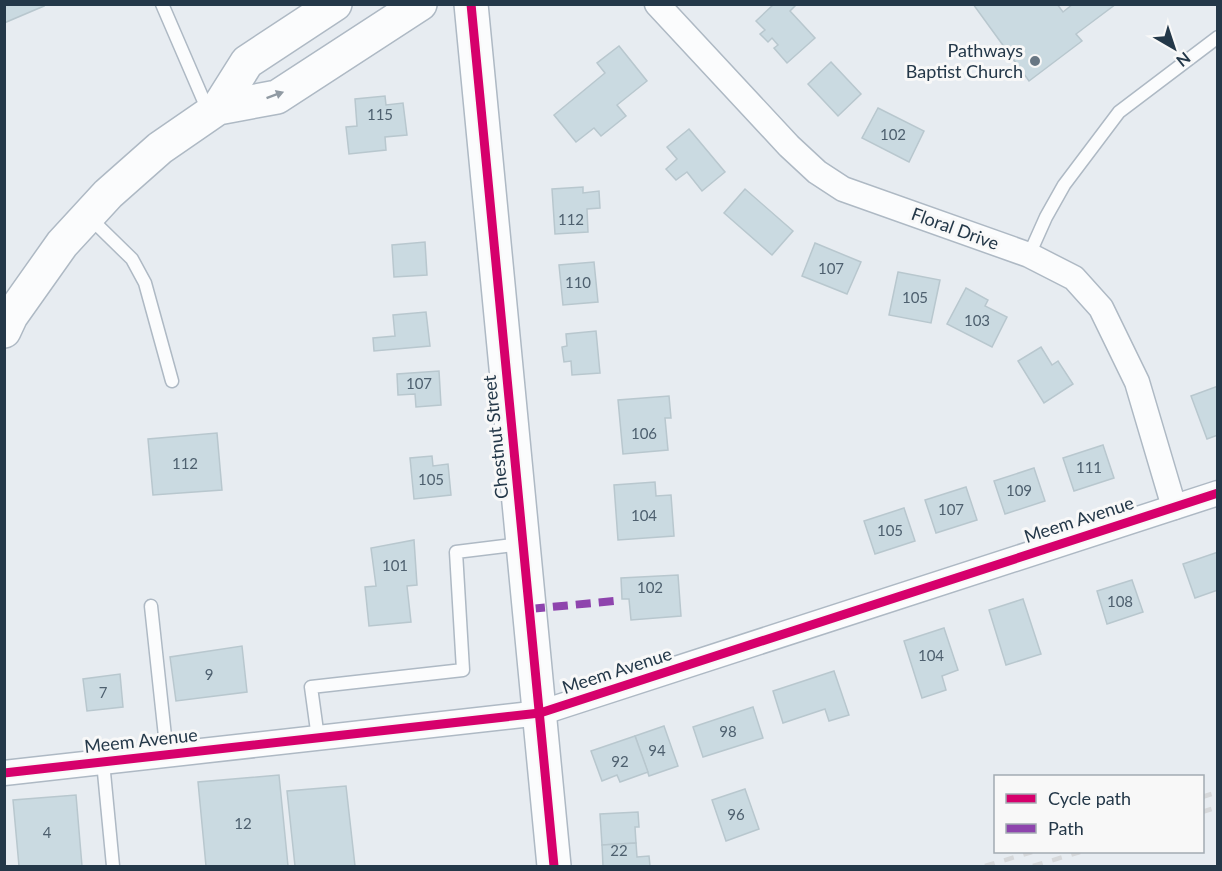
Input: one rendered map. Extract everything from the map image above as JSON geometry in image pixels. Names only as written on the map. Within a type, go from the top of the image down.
[{"type":"street","points":[[4,331],[62,244],[108,194],[160,148],[214,111],[247,62],[335,4]]},
{"type":"street","points":[[214,111],[277,97],[420,4]]},
{"type":"street","name":"Chestnut Street","points":[[471,4],[554,867]]},
{"type":"street","name":"Floral Drive","points":[[657,4],[789,146],[817,172],[843,189],[1029,255],[1074,278],[1101,308],[1137,382],[1174,507]]},
{"type":"street","name":"Meem Avenue","points":[[4,773],[540,713],[1218,494]]},
{"type":"lane","points":[[162,4],[214,111]]},
{"type":"lane","points":[[1029,255],[1064,185],[1119,112],[1218,37]]},
{"type":"lane","points":[[87,215],[132,259],[145,283],[172,381]]},
{"type":"lane","points":[[318,738],[311,687],[463,670],[456,552],[523,544]]},
{"type":"lane","points":[[151,606],[166,755]]},
{"type":"lane","points":[[103,762],[113,867]]},
{"type":"building","points":[[4,4],[43,4],[44,6],[4,23]]},
{"type":"building","points":[[774,4],[797,4],[790,11],[815,38],[787,63],[774,48],[778,45],[772,38],[768,42],[760,34],[765,30],[756,21]]},
{"type":"building","name":"Pathways Baptist Church","points":[[973,4],[1057,4],[1063,12],[1073,4],[1116,4],[1076,34],[1082,41],[1029,81]]},
{"type":"building","points":[[619,46],[647,81],[617,105],[626,116],[601,136],[594,128],[576,142],[554,115],[605,73],[597,63]]},
{"type":"building","points":[[831,62],[861,94],[838,116],[808,84]]},
{"type":"building","points":[[385,96],[386,105],[403,103],[407,135],[385,137],[386,150],[349,154],[346,127],[357,126],[355,99]]},
{"type":"building","points":[[878,108],[924,131],[909,162],[862,138]]},
{"type":"building","points":[[689,129],[725,172],[702,191],[687,172],[676,180],[666,169],[677,159],[667,147]]},
{"type":"building","points":[[583,187],[583,193],[599,191],[600,208],[587,209],[588,232],[555,234],[552,189]]},
{"type":"building","points":[[745,189],[793,231],[772,255],[724,213]]},
{"type":"building","points":[[425,242],[427,275],[394,277],[392,245]]},
{"type":"building","points":[[815,243],[861,262],[847,294],[802,276]]},
{"type":"building","points":[[594,262],[598,302],[563,305],[559,265]]},
{"type":"building","points":[[898,272],[940,280],[931,323],[889,315]]},
{"type":"building","points":[[966,288],[988,300],[985,306],[1007,317],[992,347],[947,324]]},
{"type":"building","points":[[426,312],[430,346],[374,351],[373,338],[395,336],[393,315]]},
{"type":"building","points":[[596,331],[600,373],[572,375],[571,361],[564,362],[562,347],[567,346],[566,334]]},
{"type":"building","points":[[1041,347],[1052,365],[1058,361],[1073,384],[1044,403],[1018,361]]},
{"type":"building","points":[[439,371],[441,405],[416,407],[415,394],[398,395],[397,374]]},
{"type":"building","points":[[1218,386],[1218,435],[1207,439],[1191,396]]},
{"type":"building","points":[[669,396],[671,418],[665,418],[668,450],[623,454],[618,400]]},
{"type":"building","points":[[217,433],[222,490],[153,495],[148,439]]},
{"type":"building","points":[[1103,445],[1114,478],[1074,491],[1063,458]]},
{"type":"building","points":[[432,456],[433,466],[448,464],[451,495],[414,499],[410,458]]},
{"type":"building","points":[[1034,468],[1045,501],[1005,514],[994,481]]},
{"type":"building","points":[[655,482],[656,496],[671,495],[674,536],[618,540],[614,485]]},
{"type":"building","points":[[966,487],[977,520],[936,533],[925,500]]},
{"type":"building","points":[[904,508],[915,541],[875,554],[864,521]]},
{"type":"building","points":[[414,540],[417,585],[407,586],[411,622],[369,626],[365,587],[376,586],[371,548]]},
{"type":"building","points":[[1218,552],[1218,590],[1195,598],[1183,564]]},
{"type":"building","points":[[678,575],[681,616],[631,620],[629,599],[622,599],[621,578]]},
{"type":"building","points":[[1132,580],[1143,612],[1107,624],[1097,591]]},
{"type":"building","points":[[1023,599],[1041,654],[1006,665],[989,610]]},
{"type":"building","points":[[944,628],[958,670],[942,676],[946,690],[922,698],[904,641]]},
{"type":"building","points":[[242,646],[247,692],[176,701],[170,657]]},
{"type":"building","points":[[834,671],[849,715],[829,721],[825,709],[783,723],[773,691]]},
{"type":"building","points":[[120,674],[123,707],[87,711],[83,679]]},
{"type":"building","points":[[753,707],[763,738],[703,757],[693,727]]},
{"type":"building","points":[[664,726],[678,766],[649,776],[635,736]]},
{"type":"building","points":[[635,736],[648,772],[620,782],[617,775],[602,781],[591,751]]},
{"type":"building","points":[[279,775],[288,866],[206,866],[198,782]]},
{"type":"building","points":[[346,786],[355,866],[295,866],[287,791]]},
{"type":"building","points":[[745,789],[759,829],[726,841],[712,800]]},
{"type":"building","points":[[76,795],[82,866],[19,866],[13,800]]},
{"type":"building","points":[[638,812],[639,827],[635,827],[636,843],[602,845],[600,814]]},
{"type":"building","points":[[636,843],[637,857],[649,856],[650,866],[603,866],[602,845]]},
{"type":"railway","points":[[1204,796],[1218,792]]},
{"type":"railway","points":[[1204,811],[1218,807]]},
{"type":"railway","points":[[985,866],[1029,853]]},
{"type":"railway","points":[[1033,866],[1077,853]]},
{"type":"marked path","points":[[530,609],[614,601]]},
{"type":"cycle path","points":[[471,4],[554,866]]},
{"type":"cycle path","points":[[4,773],[540,713],[1218,493]]},
{"type":"place","name":"Pathways Baptist Church","points":[[1035,61]]}]
